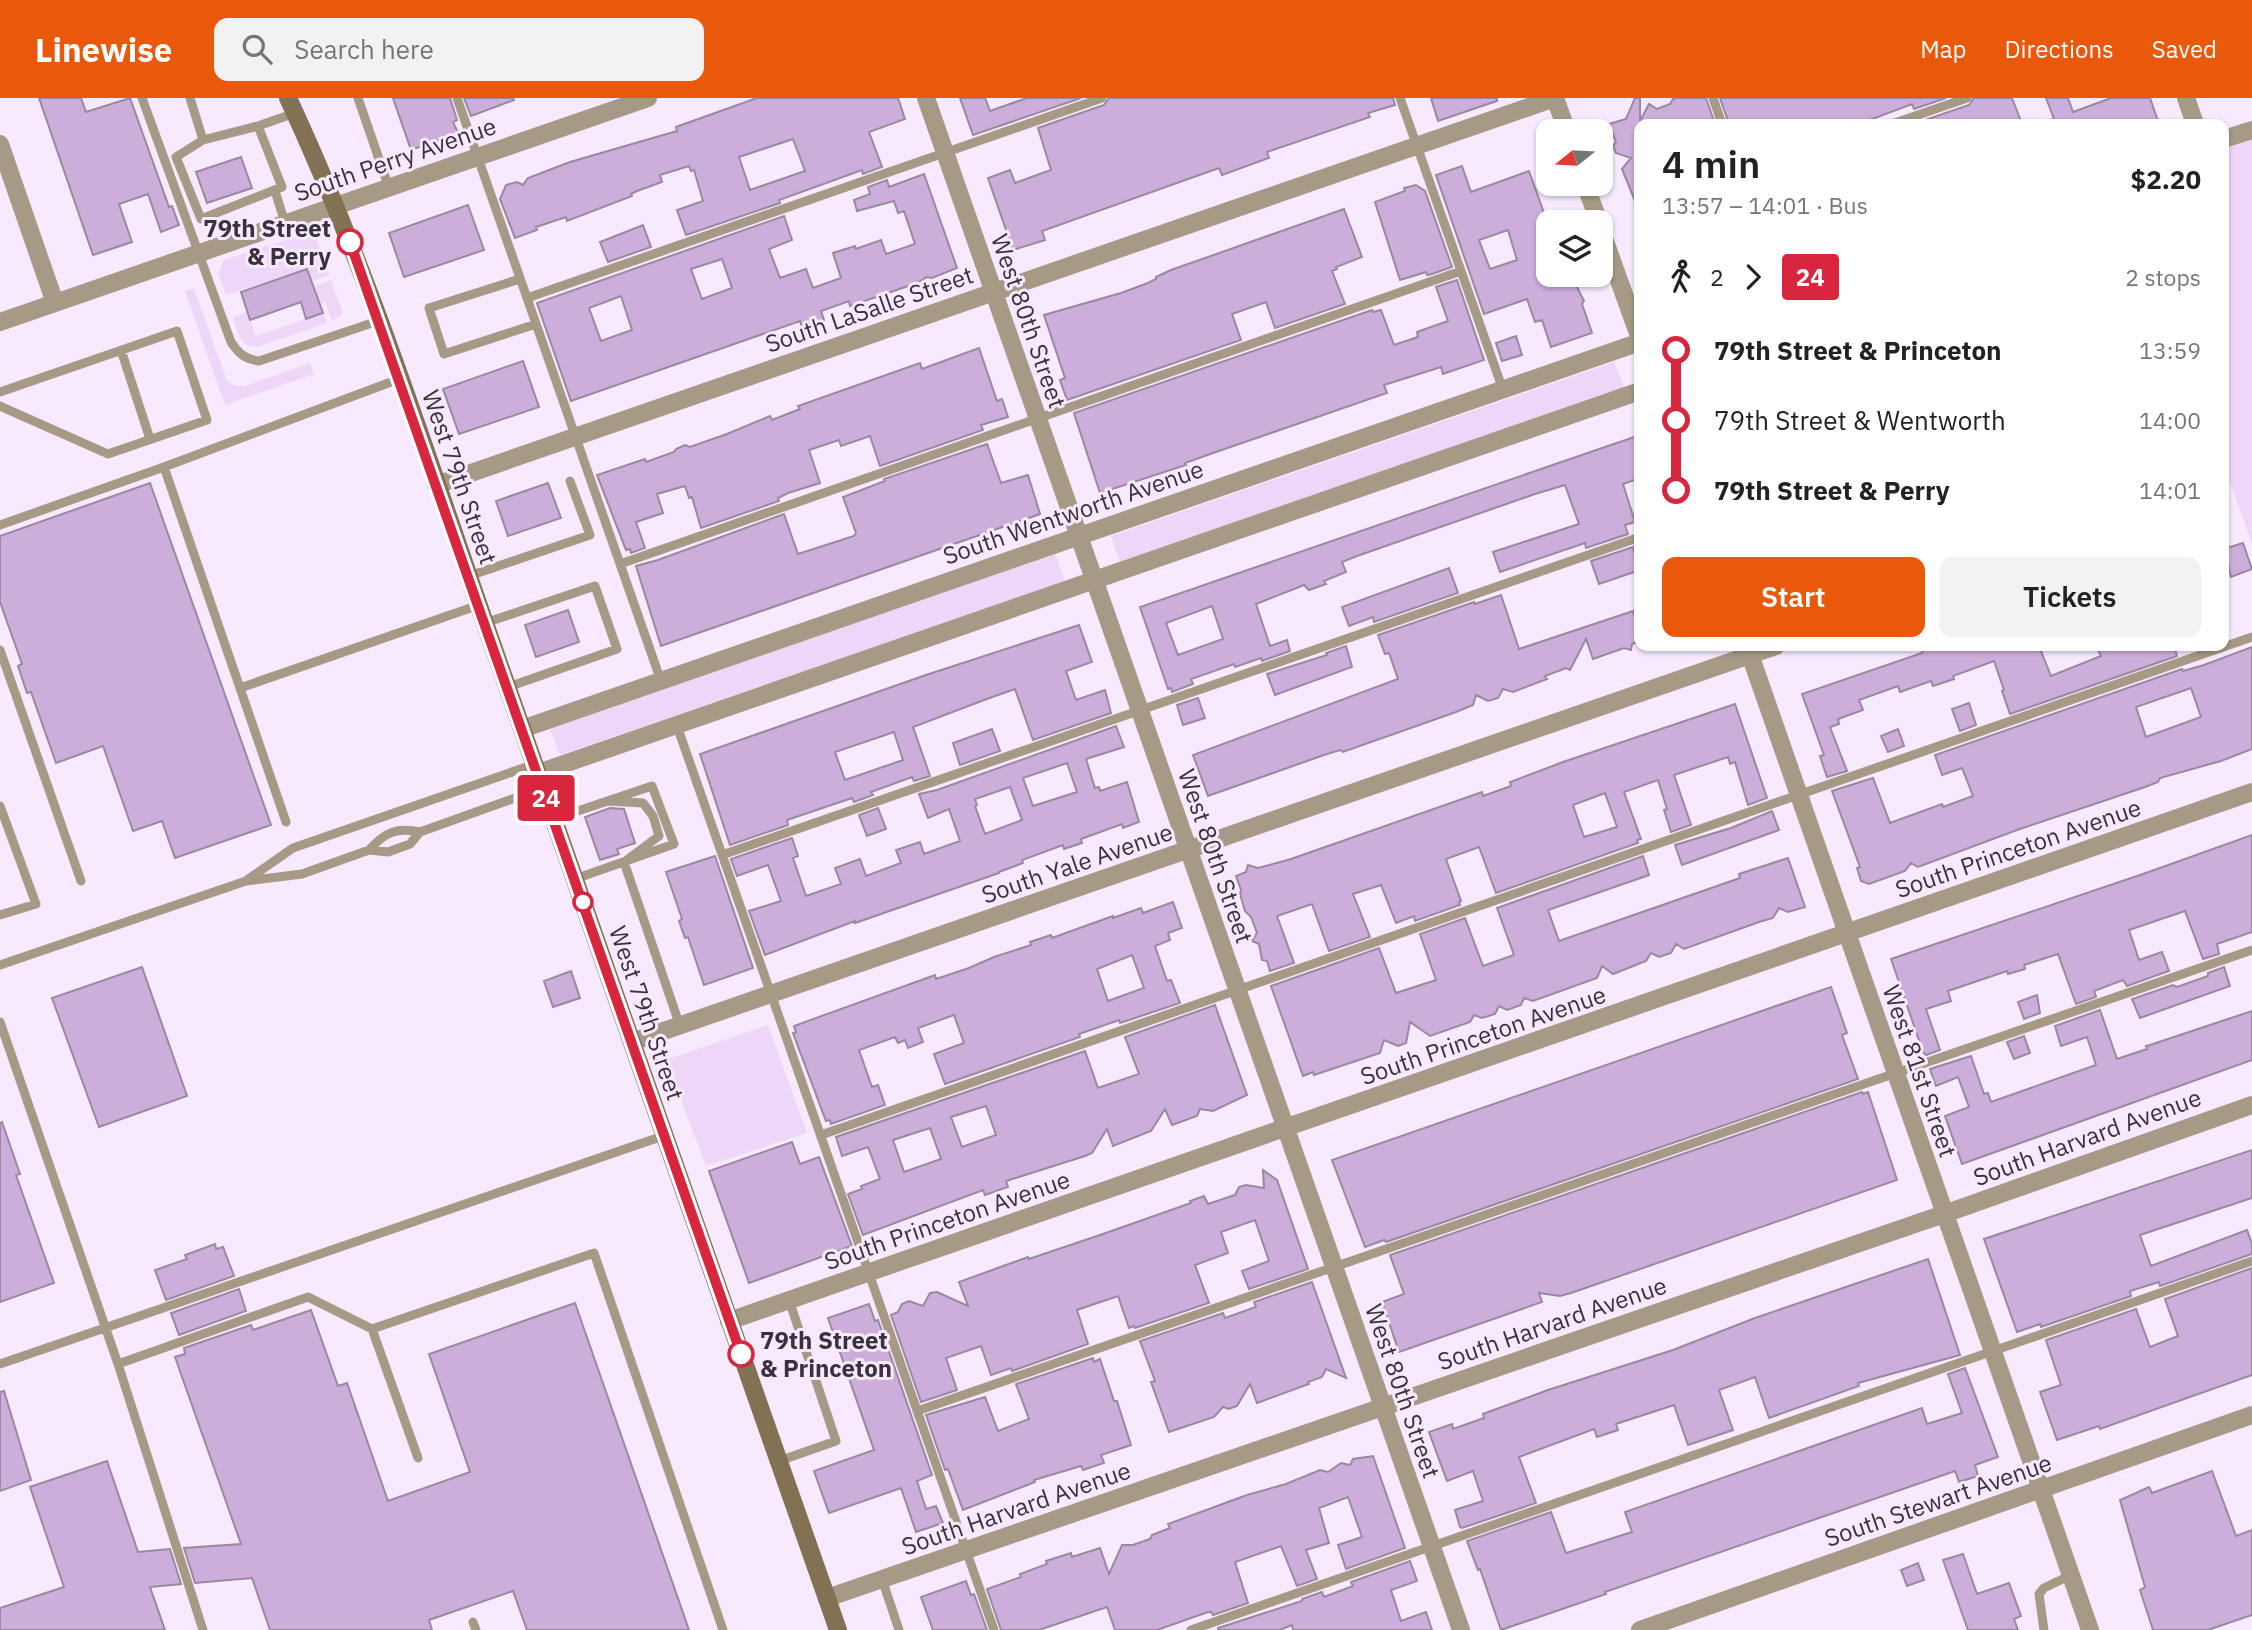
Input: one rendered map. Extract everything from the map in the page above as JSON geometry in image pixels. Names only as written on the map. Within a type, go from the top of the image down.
[{"type":"main road","name":"West 79th Street","points":[[291,105],[336,205],[399,379],[838,1630]]},
{"type":"street","name":"South Perry Avenue","points":[[0,322],[648,98]]},
{"type":"street","name":"West 80th Street","points":[[926,98],[1461,1630]]},
{"type":"street","name":"South LaSalle Street","points":[[436,485],[1555,98]]},
{"type":"street","points":[[1555,98],[1563,119]]},
{"type":"street","points":[[2186,98],[2193,119]]},
{"type":"street","points":[[2229,137],[2252,130]]},
{"type":"street","points":[[0,144],[54,303]]},
{"type":"street","points":[[1613,264],[1634,324]]},
{"type":"street","name":"South Wentworth Avenue","points":[[522,729],[1634,343]]},
{"type":"street","points":[[538,775],[1634,393]]},
{"type":"street","name":"South Yale Avenue","points":[[632,1042],[1188,850],[1746,651]]},
{"type":"street","name":"West 81st Street","points":[[1749,651],[2090,1630]]},
{"type":"street","name":"South Princeton Avenue","points":[[729,1321],[2252,792]]},
{"type":"street","name":"South Harvard Avenue","points":[[827,1598],[1944,1214],[2252,1105]]},
{"type":"street","name":"South Stewart Avenue","points":[[1640,1630],[2252,1415]]},
{"type":"lane","points":[[142,98],[231,342],[238,353],[259,361],[378,321]]},
{"type":"lane","points":[[190,98],[203,140]]},
{"type":"lane","points":[[358,98],[388,188]]},
{"type":"lane","points":[[457,98],[661,681]]},
{"type":"lane","points":[[527,299],[1102,98]]},
{"type":"lane","points":[[1400,98],[1503,390]]},
{"type":"lane","points":[[1713,98],[1720,119]]},
{"type":"lane","points":[[1906,119],[1967,98]]},
{"type":"lane","points":[[258,126],[282,187],[201,219],[176,157],[203,140],[258,126],[291,105]]},
{"type":"lane","points":[[275,191],[285,223]]},
{"type":"lane","points":[[620,564],[1461,271]]},
{"type":"lane","points":[[520,279],[429,308],[444,354],[536,324]]},
{"type":"lane","points":[[0,392],[177,331],[207,420],[108,454],[0,406]]},
{"type":"lane","points":[[121,350],[150,439]]},
{"type":"lane","points":[[0,525],[399,379]]},
{"type":"lane","points":[[164,467],[286,822]]},
{"type":"lane","points":[[468,576],[590,535],[570,481]]},
{"type":"lane","points":[[722,855],[1634,539]]},
{"type":"lane","points":[[485,624],[594,586],[599,598],[617,649],[508,687]]},
{"type":"lane","points":[[240,688],[479,605]]},
{"type":"lane","points":[[2229,645],[2252,637]]},
{"type":"lane","points":[[0,650],[81,881]]},
{"type":"lane","points":[[821,1135],[2212,651]]},
{"type":"lane","points":[[677,726],[995,1630]]},
{"type":"lane","points":[[0,965],[246,881],[302,874],[369,850],[388,852],[410,844],[420,832],[538,775]]},
{"type":"lane","points":[[246,881],[293,848],[538,775]]},
{"type":"lane","points":[[554,819],[652,786],[674,844],[575,879]]},
{"type":"lane","points":[[608,801],[643,803],[653,816],[659,836],[624,862]]},
{"type":"lane","points":[[0,806],[36,904],[0,915]]},
{"type":"lane","points":[[369,850],[381,837],[404,828],[420,832]]},
{"type":"lane","points":[[624,862],[680,1026]]},
{"type":"lane","points":[[917,1411],[2252,950]]},
{"type":"lane","points":[[0,1022],[118,1364],[203,1630]]},
{"type":"lane","points":[[0,1364],[663,1136]]},
{"type":"lane","points":[[372,1329],[594,1253],[723,1630]]},
{"type":"lane","points":[[1191,1630],[2252,1261]]},
{"type":"lane","points":[[118,1364],[308,1297],[372,1329],[418,1458]]},
{"type":"lane","points":[[779,1461],[836,1441],[789,1300]]},
{"type":"lane","points":[[2043,1630],[2039,1594],[2044,1588],[2071,1575]]},
{"type":"lane","points":[[882,1579],[899,1630]]},
{"type":"shaded area","points":[[2252,140],[2252,544],[2229,479],[2229,147]]},
{"type":"shaded area","points":[[314,231],[329,275],[312,281],[307,269],[226,295],[218,274],[224,260]]},
{"type":"shaded area","points":[[331,280],[343,314],[332,321],[325,302],[320,304],[314,287]]},
{"type":"shaded area","points":[[194,288],[227,381],[236,386],[245,386],[310,363],[314,374],[225,405],[185,291]]},
{"type":"shaded area","points":[[247,312],[256,336],[323,313],[327,323],[257,347],[243,341],[233,317]]},
{"type":"shaded area","points":[[1614,362],[1624,387],[1120,562],[1111,536]]},
{"type":"shaded area","points":[[1055,554],[1065,581],[560,755],[550,729]]},
{"type":"shaded area","points":[[768,1025],[807,1133],[706,1166],[666,1060]]},
{"type":"building","points":[[39,98],[81,98],[86,112],[130,98],[169,207],[172,206],[179,225],[161,232],[148,194],[119,204],[132,242],[93,255]]},
{"type":"building","points":[[393,98],[450,98],[457,120],[453,122],[458,133],[411,150]]},
{"type":"building","points":[[464,98],[513,98],[514,100],[471,116]]},
{"type":"building","points":[[757,98],[898,98],[905,119],[869,132],[882,167],[863,174],[862,170],[779,200],[780,203],[686,235],[677,210],[703,201],[694,170],[691,171],[689,166],[660,175],[662,182],[637,191],[631,194],[632,196],[567,221],[566,217],[536,227],[537,230],[515,238],[500,199],[506,185],[517,182],[523,185],[528,178],[570,162],[677,131],[676,127]],"holes":[[[793,139],[805,171],[750,190],[739,157]]]},
{"type":"building","points":[[960,98],[985,98],[990,111],[1027,98],[1081,98],[973,135]]},
{"type":"building","points":[[1109,98],[1393,98],[1395,105],[1368,113],[1370,117],[1267,152],[1269,158],[1222,175],[1219,168],[1042,231],[1045,240],[1013,250],[988,178],[1010,170],[1015,183],[1051,170],[1038,128],[1104,105]]},
{"type":"building","points":[[1431,98],[1497,98],[1497,101],[1438,121]]},
{"type":"building","points":[[1635,98],[1640,98],[1640,119],[1634,119],[1634,199],[1622,169],[1631,158],[1616,153],[1614,123],[1626,119]]},
{"type":"building","points":[[1677,98],[1706,98],[1713,119],[1641,119],[1649,104],[1657,109]]},
{"type":"building","points":[[1720,98],[1946,98],[1914,109],[1912,104],[1872,119],[1727,119]]},
{"type":"building","points":[[1974,98],[2012,98],[2020,119],[1928,119],[1969,105]]},
{"type":"building","points":[[2046,98],[2068,98],[2073,112],[2111,98],[2150,98],[2157,119],[2054,119]]},
{"type":"building","points":[[241,157],[252,188],[207,203],[196,172]]},
{"type":"building","points":[[1462,166],[1471,192],[1529,171],[1543,210],[1536,210],[1536,287],[1577,287],[1584,301],[1582,304],[1592,333],[1551,347],[1542,320],[1535,322],[1527,299],[1484,314],[1436,175]],"holes":[[[1508,230],[1517,260],[1490,269],[1479,240]]]},
{"type":"building","points":[[924,174],[957,268],[850,306],[849,301],[821,311],[824,320],[802,328],[800,321],[571,401],[537,303],[784,216],[792,240],[769,249],[780,278],[806,269],[813,288],[841,278],[833,253],[855,246],[856,249],[881,240],[886,254],[915,244],[904,211],[898,213],[894,201],[857,211],[854,200],[870,194],[868,187],[887,180],[889,187]],"holes":[[[722,259],[732,288],[702,299],[691,269]],[[621,296],[632,330],[601,341],[589,308]]]},
{"type":"building","points":[[1416,185],[1425,191],[1452,267],[1400,280],[1375,202]]},
{"type":"building","points":[[468,205],[484,250],[404,277],[389,233]]},
{"type":"building","points":[[1344,209],[1362,257],[1332,271],[1345,304],[1275,328],[1266,302],[1232,314],[1241,340],[1067,400],[1060,380],[1065,378],[1044,315],[1121,293],[1148,283],[1171,270]]},
{"type":"building","points":[[643,225],[651,247],[608,262],[600,242]]},
{"type":"building","points":[[307,269],[323,313],[306,319],[301,302],[250,320],[241,292]]},
{"type":"building","points":[[1457,280],[1484,360],[1443,374],[1441,367],[1384,385],[1387,393],[1100,493],[1074,413],[1372,310],[1381,310],[1394,345],[1418,337],[1417,332],[1448,321],[1436,287]]},
{"type":"building","points":[[1516,336],[1522,355],[1502,361],[1496,343]]},
{"type":"building","points":[[979,348],[997,401],[1002,399],[1008,417],[981,425],[983,430],[880,466],[870,436],[841,446],[839,440],[809,450],[820,483],[788,493],[778,498],[779,501],[701,528],[692,497],[689,498],[685,486],[657,494],[663,513],[636,522],[645,548],[631,553],[630,549],[626,550],[597,475],[645,459],[646,462],[685,445],[690,447],[770,416],[772,420],[800,409],[798,406],[920,363],[922,369]]},
{"type":"building","points":[[523,361],[539,407],[459,434],[443,389]]},
{"type":"building","points":[[1634,437],[1634,480],[1623,484],[1634,519],[1634,522],[1625,525],[1628,534],[1586,548],[1585,543],[1500,572],[1493,552],[1579,524],[1565,485],[1535,494],[1357,556],[1342,562],[1346,572],[1324,581],[1326,584],[1309,590],[1304,585],[1256,604],[1270,646],[1287,640],[1290,651],[1262,661],[1261,658],[1235,667],[1234,664],[1191,679],[1193,684],[1172,692],[1171,688],[1168,689],[1140,607]],"holes":[[[1212,606],[1223,639],[1178,655],[1166,623]]]},
{"type":"building","points":[[987,444],[1001,483],[1028,475],[1040,514],[661,646],[636,566],[784,514],[798,554],[854,536],[856,533],[843,497],[885,481],[884,479]]},
{"type":"building","points":[[150,483],[271,825],[175,858],[162,821],[133,831],[103,746],[56,763],[31,692],[27,693],[18,666],[22,664],[0,602],[0,536]]},
{"type":"building","points":[[548,483],[561,518],[508,536],[496,501]]},
{"type":"building","points":[[2243,543],[2252,569],[2231,577],[2229,547]]},
{"type":"building","points":[[1633,547],[1634,572],[1599,584],[1591,561]]},
{"type":"building","points":[[1449,568],[1458,593],[1374,622],[1373,617],[1349,626],[1342,607]]},
{"type":"building","points":[[1501,595],[1519,649],[1633,611],[1634,643],[1631,650],[1624,648],[1593,659],[1586,639],[1570,670],[1566,668],[1545,676],[1547,679],[1513,692],[1503,689],[1498,698],[1488,701],[1476,695],[1473,705],[1456,712],[1208,796],[1193,755],[1398,679],[1389,653],[1385,654],[1378,635],[1474,602],[1475,604]]},
{"type":"building","points":[[568,610],[579,642],[536,657],[525,625]]},
{"type":"building","points":[[1079,625],[1092,662],[1066,671],[1076,700],[1105,690],[1111,713],[1033,740],[1015,689],[913,727],[930,776],[914,781],[912,777],[871,792],[873,795],[854,802],[852,798],[787,820],[788,825],[730,845],[700,754]],"holes":[[[894,732],[903,760],[845,780],[835,752]]]},
{"type":"building","points":[[1346,646],[1352,667],[1275,695],[1267,674],[1327,655],[1326,653]]},
{"type":"building","points":[[2252,647],[2252,749],[2221,761],[2160,778],[2158,782],[2145,787],[1918,867],[1911,863],[1905,871],[1869,884],[1861,881],[1857,868],[1860,867],[1832,791],[1873,778],[1890,823],[1942,804],[1943,807],[1973,796],[1962,768],[1942,775],[1935,755],[2182,669],[2183,671]],"holes":[[[2191,688],[2201,717],[2146,737],[2136,707]]]},
{"type":"building","points":[[2041,651],[2051,676],[2101,656],[2098,651],[2176,651],[2177,656],[2010,714],[1994,661],[1933,686],[1931,681],[1900,692],[1898,686],[1859,700],[1863,710],[1838,719],[1839,724],[1830,727],[1847,771],[1827,777],[1820,756],[1824,755],[1802,694],[1922,653]]},
{"type":"building","points":[[1198,698],[1205,718],[1183,725],[1177,705]]},
{"type":"building","points":[[1969,703],[1976,725],[1960,731],[1952,709]]},
{"type":"building","points":[[1735,704],[1767,798],[1748,805],[1735,762],[1730,764],[1728,757],[1674,775],[1691,825],[1671,832],[1658,780],[1624,792],[1641,839],[1637,840],[1638,843],[1496,893],[1479,847],[1446,859],[1461,901],[1460,905],[1415,921],[1414,916],[1396,923],[1381,885],[1353,894],[1370,937],[1329,951],[1312,904],[1277,916],[1294,963],[1270,971],[1267,961],[1262,960],[1259,944],[1252,941],[1257,933],[1251,917],[1245,911],[1236,876],[1246,872],[1248,865],[1258,868],[1291,859],[1482,792],[1483,796],[1511,786],[1510,782]],"holes":[[[1605,793],[1617,827],[1584,837],[1573,805]]]},
{"type":"building","points":[[1116,726],[1124,747],[1086,759],[1095,788],[1099,787],[1100,791],[1127,782],[1139,822],[1123,828],[1122,824],[1081,839],[1082,843],[1064,849],[1063,845],[1022,860],[1023,863],[999,873],[855,921],[765,955],[749,911],[781,901],[768,865],[737,876],[731,859],[792,838],[798,856],[793,858],[806,896],[841,884],[835,868],[860,859],[866,876],[901,863],[896,850],[920,842],[924,854],[960,841],[949,809],[928,818],[919,794]],"holes":[[[1067,763],[1077,792],[1033,806],[1023,778]],[[1010,787],[1022,820],[985,834],[975,799]]]},
{"type":"building","points":[[992,729],[1000,751],[960,765],[953,743]]},
{"type":"building","points":[[1898,729],[1904,746],[1888,752],[1881,736]]},
{"type":"building","points":[[610,808],[624,809],[635,843],[617,849],[619,854],[600,860],[585,817]]},
{"type":"building","points":[[878,808],[886,829],[867,836],[859,815]]},
{"type":"building","points":[[1772,811],[1779,830],[1682,865],[1675,845],[1731,828]]},
{"type":"building","points":[[2252,835],[2252,932],[2217,944],[2219,954],[2203,959],[2185,911],[2129,930],[2139,960],[2162,952],[2169,971],[2127,986],[2123,980],[2094,991],[2096,997],[2076,1004],[2058,954],[2024,965],[2025,969],[2008,974],[2007,971],[1948,991],[1951,1001],[1926,1009],[1940,1050],[1926,1055],[1923,1052],[1891,959]]},
{"type":"building","points":[[715,856],[753,968],[704,985],[688,937],[685,938],[679,921],[682,919],[666,872]]},
{"type":"building","points":[[1643,856],[1649,875],[1548,910],[1559,941],[1740,878],[1739,874],[1788,858],[1805,907],[1788,912],[1779,908],[1773,918],[1684,949],[1676,944],[1671,953],[1659,957],[1651,953],[1646,961],[1613,974],[1602,966],[1597,978],[1533,1001],[1524,998],[1521,1005],[1507,1010],[1499,1006],[1495,1014],[1482,1018],[1474,1015],[1470,1022],[1430,1036],[1410,1022],[1406,1043],[1398,1046],[1384,1040],[1380,1053],[1314,1075],[1313,1072],[1303,1076],[1271,986],[1379,948],[1396,993],[1436,980],[1420,934],[1465,918],[1483,966],[1514,955],[1497,908]]},
{"type":"building","points":[[1173,902],[1182,928],[1168,933],[1170,940],[1155,946],[1167,981],[1171,980],[1180,1003],[1120,1023],[1119,1020],[1079,1034],[1080,1037],[945,1084],[934,1054],[964,1043],[954,1015],[918,1028],[923,1042],[908,1048],[905,1040],[898,1043],[895,1037],[859,1050],[872,1087],[878,1085],[885,1105],[831,1124],[830,1120],[826,1121],[793,1033],[796,1032],[794,1026],[935,975],[936,979],[969,968],[1051,935],[1052,938],[1141,908],[1143,913]],"holes":[[[1132,955],[1144,988],[1108,1001],[1097,969]]]},
{"type":"building","points":[[142,967],[187,1096],[99,1127],[52,998]]},
{"type":"building","points":[[2224,967],[2230,986],[2140,1018],[2132,999],[2173,985],[2177,987]]},
{"type":"building","points":[[571,971],[580,998],[553,1007],[544,981]]},
{"type":"building","points":[[1831,987],[1847,1033],[1842,1035],[1858,1079],[1365,1247],[1332,1160]]},
{"type":"building","points":[[2037,995],[2040,1013],[2024,1019],[2018,1002]]},
{"type":"building","points":[[1215,1005],[1247,1095],[1213,1111],[1200,1109],[1197,1116],[1172,1125],[1165,1109],[1151,1131],[1113,1146],[1107,1129],[1092,1153],[1006,1181],[1008,1187],[985,1195],[983,1190],[863,1235],[848,1194],[880,1179],[868,1147],[842,1156],[836,1137],[1085,1051],[1098,1088],[1139,1074],[1125,1037]],"holes":[[[986,1106],[996,1135],[962,1147],[951,1117]],[[930,1128],[941,1159],[904,1172],[893,1140]]]},
{"type":"building","points":[[2100,1010],[2117,1059],[2147,1049],[2146,1046],[2252,1011],[2252,1060],[1962,1164],[1945,1116],[1969,1107],[1958,1077],[1936,1086],[1930,1069],[1971,1056],[1984,1094],[1988,1093],[1991,1102],[2096,1065],[2087,1037],[2061,1046],[2055,1026]]},
{"type":"building","points":[[2024,1036],[2030,1053],[2014,1059],[2007,1042]]},
{"type":"building","points":[[1868,1092],[1897,1180],[1571,1293],[1560,1296],[1539,1293],[1542,1302],[1399,1352],[1382,1302],[1404,1294],[1390,1255]]},
{"type":"building","points":[[2,1122],[20,1174],[16,1175],[54,1283],[0,1302],[0,1123]]},
{"type":"building","points":[[792,1142],[800,1164],[819,1157],[852,1246],[749,1283],[709,1171]]},
{"type":"building","points":[[2252,1150],[2252,1198],[2140,1235],[2151,1266],[2247,1230],[2252,1254],[2160,1286],[2159,1282],[2130,1291],[2131,1296],[2041,1327],[2040,1324],[2017,1332],[1984,1239]]},
{"type":"building","points":[[1263,1170],[1277,1180],[1308,1269],[1249,1289],[1242,1271],[1269,1261],[1255,1220],[1221,1232],[1228,1253],[1195,1265],[1209,1303],[1135,1328],[1129,1328],[1118,1296],[1077,1310],[1088,1344],[1012,1371],[1011,1368],[991,1375],[981,1346],[946,1358],[957,1390],[921,1402],[891,1315],[898,1312],[902,1304],[909,1301],[923,1306],[930,1293],[937,1292],[968,1306],[959,1282],[1103,1234],[1204,1196],[1208,1204],[1235,1195],[1239,1187],[1246,1185],[1264,1188]]},
{"type":"building","points":[[215,1244],[216,1249],[223,1247],[234,1276],[166,1300],[155,1270],[187,1259],[185,1255]]},
{"type":"building","points":[[1928,1259],[1960,1355],[1858,1383],[1859,1386],[1769,1418],[1755,1377],[1719,1390],[1733,1430],[1688,1445],[1674,1405],[1616,1424],[1618,1430],[1597,1437],[1594,1429],[1519,1457],[1536,1503],[1460,1527],[1455,1510],[1483,1501],[1473,1471],[1447,1481],[1429,1432],[1452,1424],[1453,1429],[1484,1418],[1483,1414],[1548,1390],[1673,1350],[1755,1318]]},
{"type":"building","points":[[2252,1268],[2252,1375],[2100,1429],[2099,1426],[2057,1440],[2040,1392],[2061,1385],[2046,1340],[2136,1309],[2150,1347],[2178,1336],[2165,1299]]},
{"type":"building","points":[[1312,1282],[1346,1378],[1326,1369],[1322,1377],[1308,1382],[1309,1384],[1257,1403],[1250,1384],[1237,1406],[1229,1409],[1223,1407],[1214,1417],[1169,1432],[1151,1382],[1155,1381],[1140,1341],[1223,1313],[1225,1318],[1256,1307],[1254,1302]]},
{"type":"building","points":[[239,1289],[246,1311],[179,1335],[171,1313]]},
{"type":"building","points":[[575,1303],[689,1630],[527,1630],[513,1591],[429,1620],[432,1630],[270,1630],[252,1578],[195,1583],[184,1548],[241,1544],[175,1357],[185,1354],[184,1348],[251,1325],[253,1330],[311,1310],[338,1386],[347,1383],[388,1501],[470,1472],[429,1354]]},
{"type":"building","points":[[869,1304],[875,1321],[878,1320],[932,1475],[917,1481],[926,1509],[936,1506],[943,1523],[916,1532],[901,1488],[829,1513],[814,1471],[874,1450],[828,1318]]},
{"type":"building","points":[[1093,1358],[1094,1362],[1100,1359],[1131,1445],[1101,1455],[1104,1463],[1083,1470],[1081,1466],[1034,1480],[1035,1482],[963,1510],[948,1469],[945,1470],[926,1415],[985,1397],[998,1431],[1029,1419],[1016,1384]]},
{"type":"building","points":[[1965,1368],[1998,1457],[1975,1465],[1978,1476],[1959,1482],[1955,1471],[1501,1630],[1480,1569],[1478,1570],[1467,1541],[1551,1512],[1566,1553],[1632,1532],[1625,1512],[1922,1408],[1927,1424],[1962,1413],[1948,1374]]},
{"type":"building","points":[[4,1391],[31,1480],[0,1491],[0,1392]]},
{"type":"building","points":[[1373,1456],[1405,1548],[1346,1569],[1338,1545],[1362,1537],[1348,1497],[1319,1508],[1329,1543],[1306,1550],[1317,1579],[1297,1586],[1281,1546],[1235,1562],[1248,1603],[1213,1615],[1208,1612],[1157,1630],[1115,1630],[1107,1607],[1039,1630],[1001,1630],[987,1589],[1021,1577],[1020,1574],[1047,1564],[1046,1561],[1071,1553],[1072,1557],[1100,1548],[1109,1574],[1122,1545],[1133,1545],[1150,1539],[1152,1535],[1170,1528],[1168,1524],[1320,1470],[1328,1472],[1341,1463],[1350,1465],[1353,1459]]},
{"type":"building","points":[[107,1461],[138,1552],[170,1549],[181,1584],[150,1587],[165,1630],[0,1630],[0,1608],[64,1587],[30,1487]]},
{"type":"building","points":[[2212,1471],[2236,1536],[2252,1530],[2252,1615],[2208,1630],[2153,1630],[2140,1590],[2145,1587],[2120,1500],[2149,1487],[2152,1493]]},
{"type":"building","points":[[1963,1554],[1977,1594],[2009,1583],[2021,1616],[2014,1619],[2018,1630],[1968,1630],[1943,1560]]},
{"type":"building","points":[[1410,1561],[1417,1581],[1391,1590],[1401,1621],[1426,1612],[1432,1630],[1293,1630],[1292,1625],[1280,1630],[1218,1630],[1322,1592],[1324,1597],[1353,1586],[1351,1582]]},
{"type":"building","points":[[1918,1563],[1924,1580],[1907,1586],[1901,1570]]},
{"type":"building","points":[[966,1581],[971,1595],[974,1594],[987,1630],[933,1630],[921,1597]]},
{"type":"bus line","name":"24","points":[[350,242],[741,1354]]},
{"type":"place","name":"79th Street & Perry","points":[[350,242]]},
{"type":"place","name":"79th Street & Princeton","points":[[741,1354]]}]
